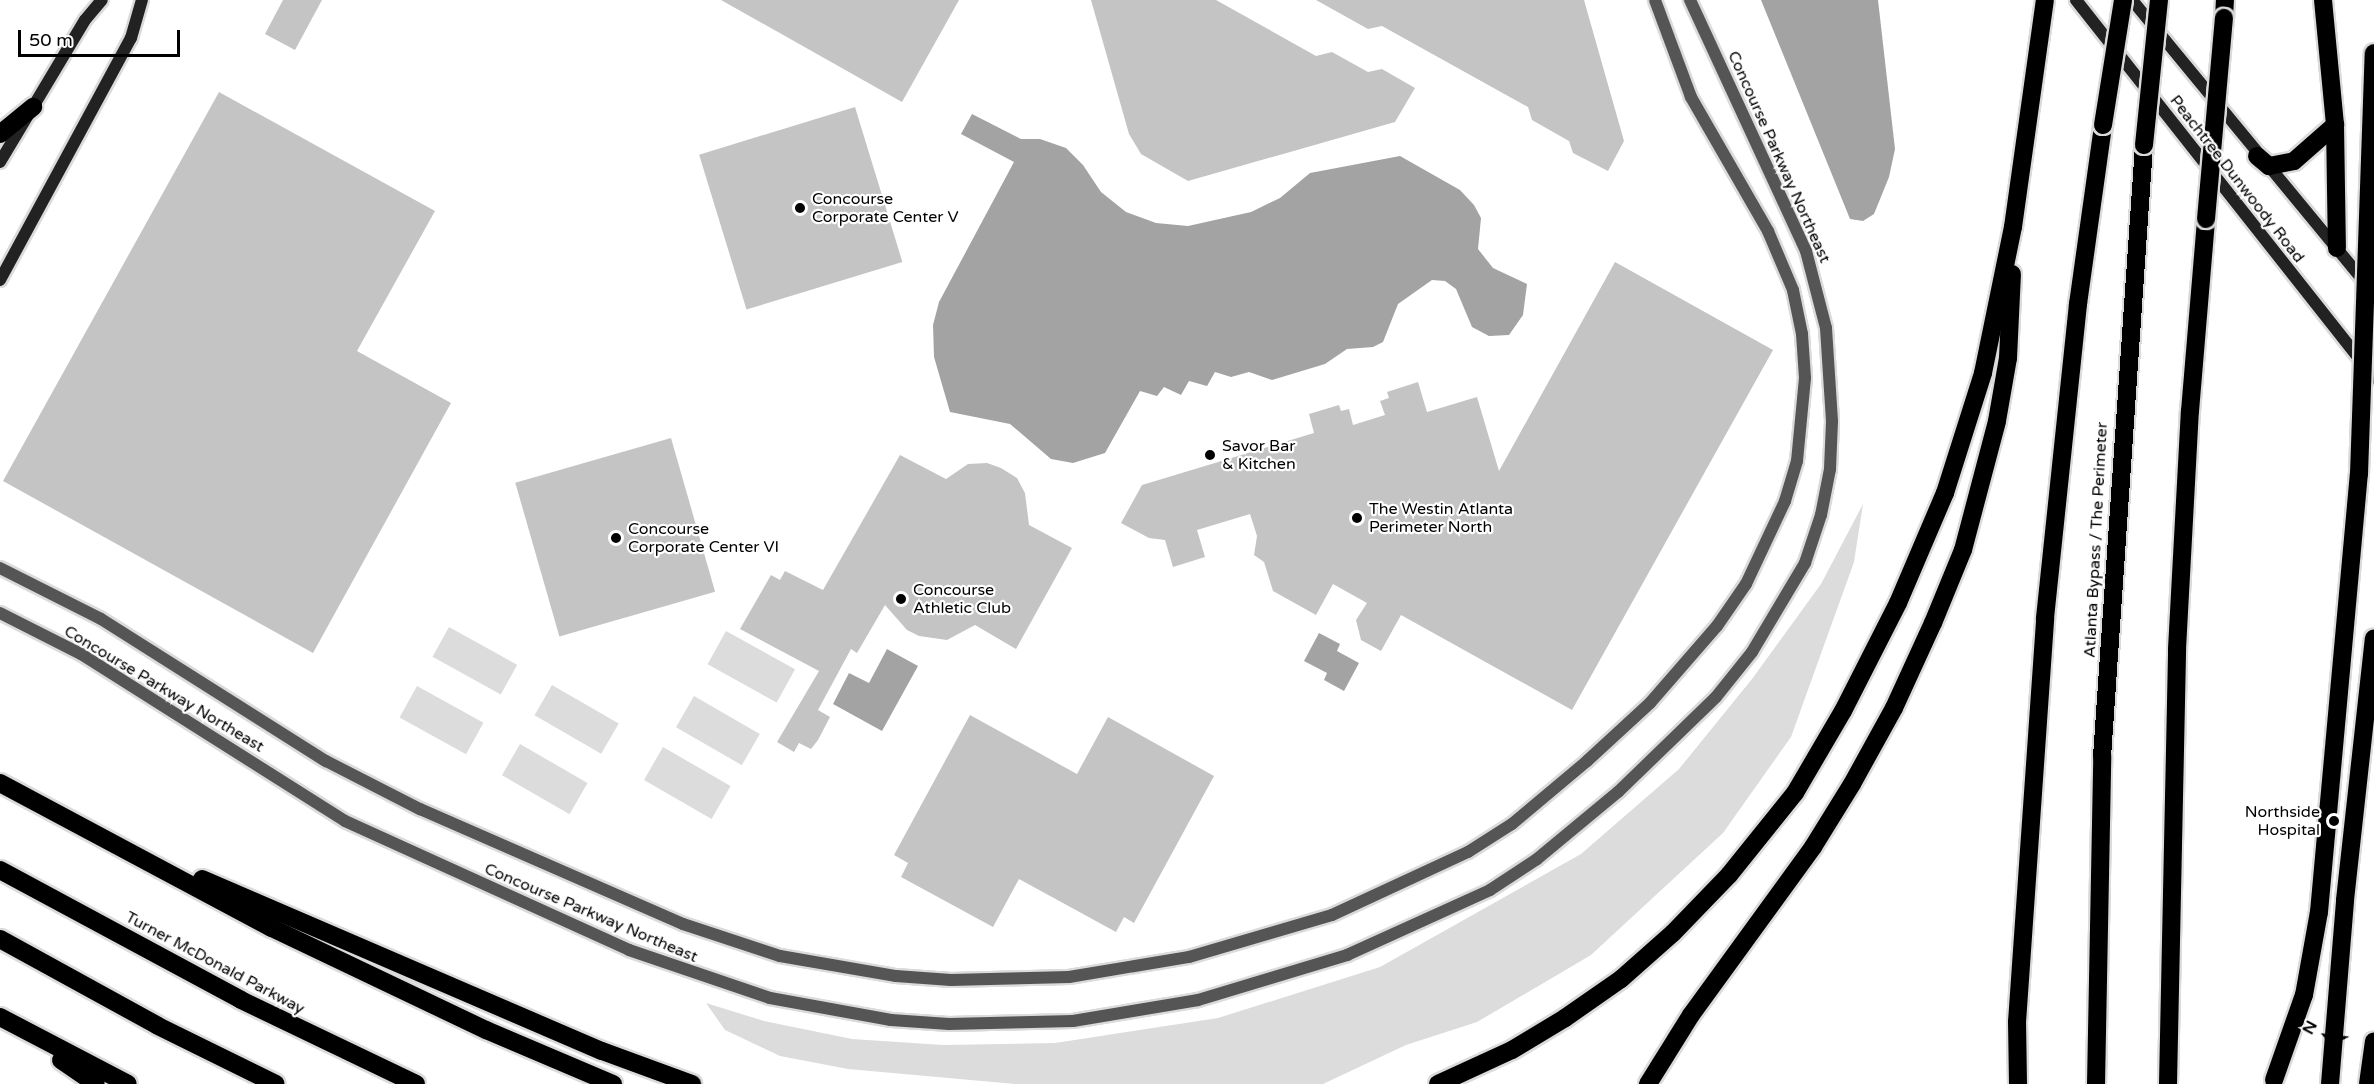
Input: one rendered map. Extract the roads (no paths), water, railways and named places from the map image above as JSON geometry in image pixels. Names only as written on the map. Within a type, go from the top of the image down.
[{"type":"highway","points":[[1438,1084],[1512,1050],[1620,979],[1729,875],[1795,793],[1898,603],[1945,493],[1983,373],[2013,227],[2045,0]]},
{"type":"highway","points":[[2018,1084],[2017,1022],[2044,618],[2078,304],[2123,0]]},
{"type":"highway","name":"Atlanta Bypass / The Perimeter","points":[[2096,1084],[2102,757],[2144,146],[2159,0]]},
{"type":"highway","points":[[2323,0],[2335,125],[2337,248]]},
{"type":"highway","points":[[2168,1084],[2177,650],[2190,411],[2225,9]]},
{"type":"highway","points":[[2272,1084],[2304,995],[2319,912],[2359,474],[2374,53]]},
{"type":"highway","points":[[0,134],[33,107]]},
{"type":"highway","points":[[2257,156],[2269,166],[2295,161],[2335,125]]},
{"type":"highway","points":[[1648,1084],[1691,1015],[1818,838],[1894,708],[1963,550],[1997,421],[2008,358],[2013,227]]},
{"type":"highway","points":[[2330,1084],[2345,900],[2374,639]]},
{"type":"highway","points":[[0,783],[377,980],[613,1084]]},
{"type":"highway","points":[[63,817],[602,1051],[692,1084]]},
{"type":"highway","name":"Turner McDonald Parkway","points":[[0,870],[241,1000],[416,1084]]},
{"type":"highway","points":[[0,939],[158,1026],[276,1084]]},
{"type":"highway","points":[[0,1017],[96,1084]]},
{"type":"highway","points":[[0,1017],[128,1084]]},
{"type":"highway","points":[[2368,1084],[2374,1041]]},
{"type":"main road","points":[[0,162],[85,20],[102,0]]},
{"type":"main road","points":[[0,280],[130,38],[142,0]]},
{"type":"main road","name":"Peachtree Dunwoody Road","points":[[2076,0],[2374,377]]},
{"type":"main road","name":"Peachtree Dunwoody Road","points":[[2132,0],[2257,156],[2374,294]]},
{"type":"street","name":"Concourse Parkway Northeast","points":[[0,568],[101,619],[326,761],[420,808],[683,924],[780,956],[896,976],[951,980],[1069,977],[1189,957],[1332,915],[1468,852],[1512,824],[1650,704],[1717,626],[1746,584],[1785,501],[1797,461],[1805,378],[1802,334],[1793,290],[1768,231],[1691,98],[1655,0]]},
{"type":"street","name":"Concourse Parkway Northeast","points":[[0,613],[88,658],[354,825],[629,950],[699,977],[771,998],[891,1020],[949,1024],[1072,1021],[1198,1000],[1347,955],[1490,890],[1537,859],[1618,792],[1723,688],[1757,644],[1805,563],[1821,515],[1830,469],[1832,422],[1826,328],[1806,251],[1690,0]]},
{"type":"place","name":"Concourse Corporate Center V","points":[[800,208]]},
{"type":"place","name":"Savor Bar & Kitchen","points":[[1210,455]]},
{"type":"place","name":"The Westin Atlanta Perimeter North","points":[[1357,518]]},
{"type":"place","name":"Concourse Corporate Center VI","points":[[616,538]]},
{"type":"place","name":"Concourse Athletic Club","points":[[901,599]]},
{"type":"place","name":"Northside Hospital","points":[[2334,821]]}]
